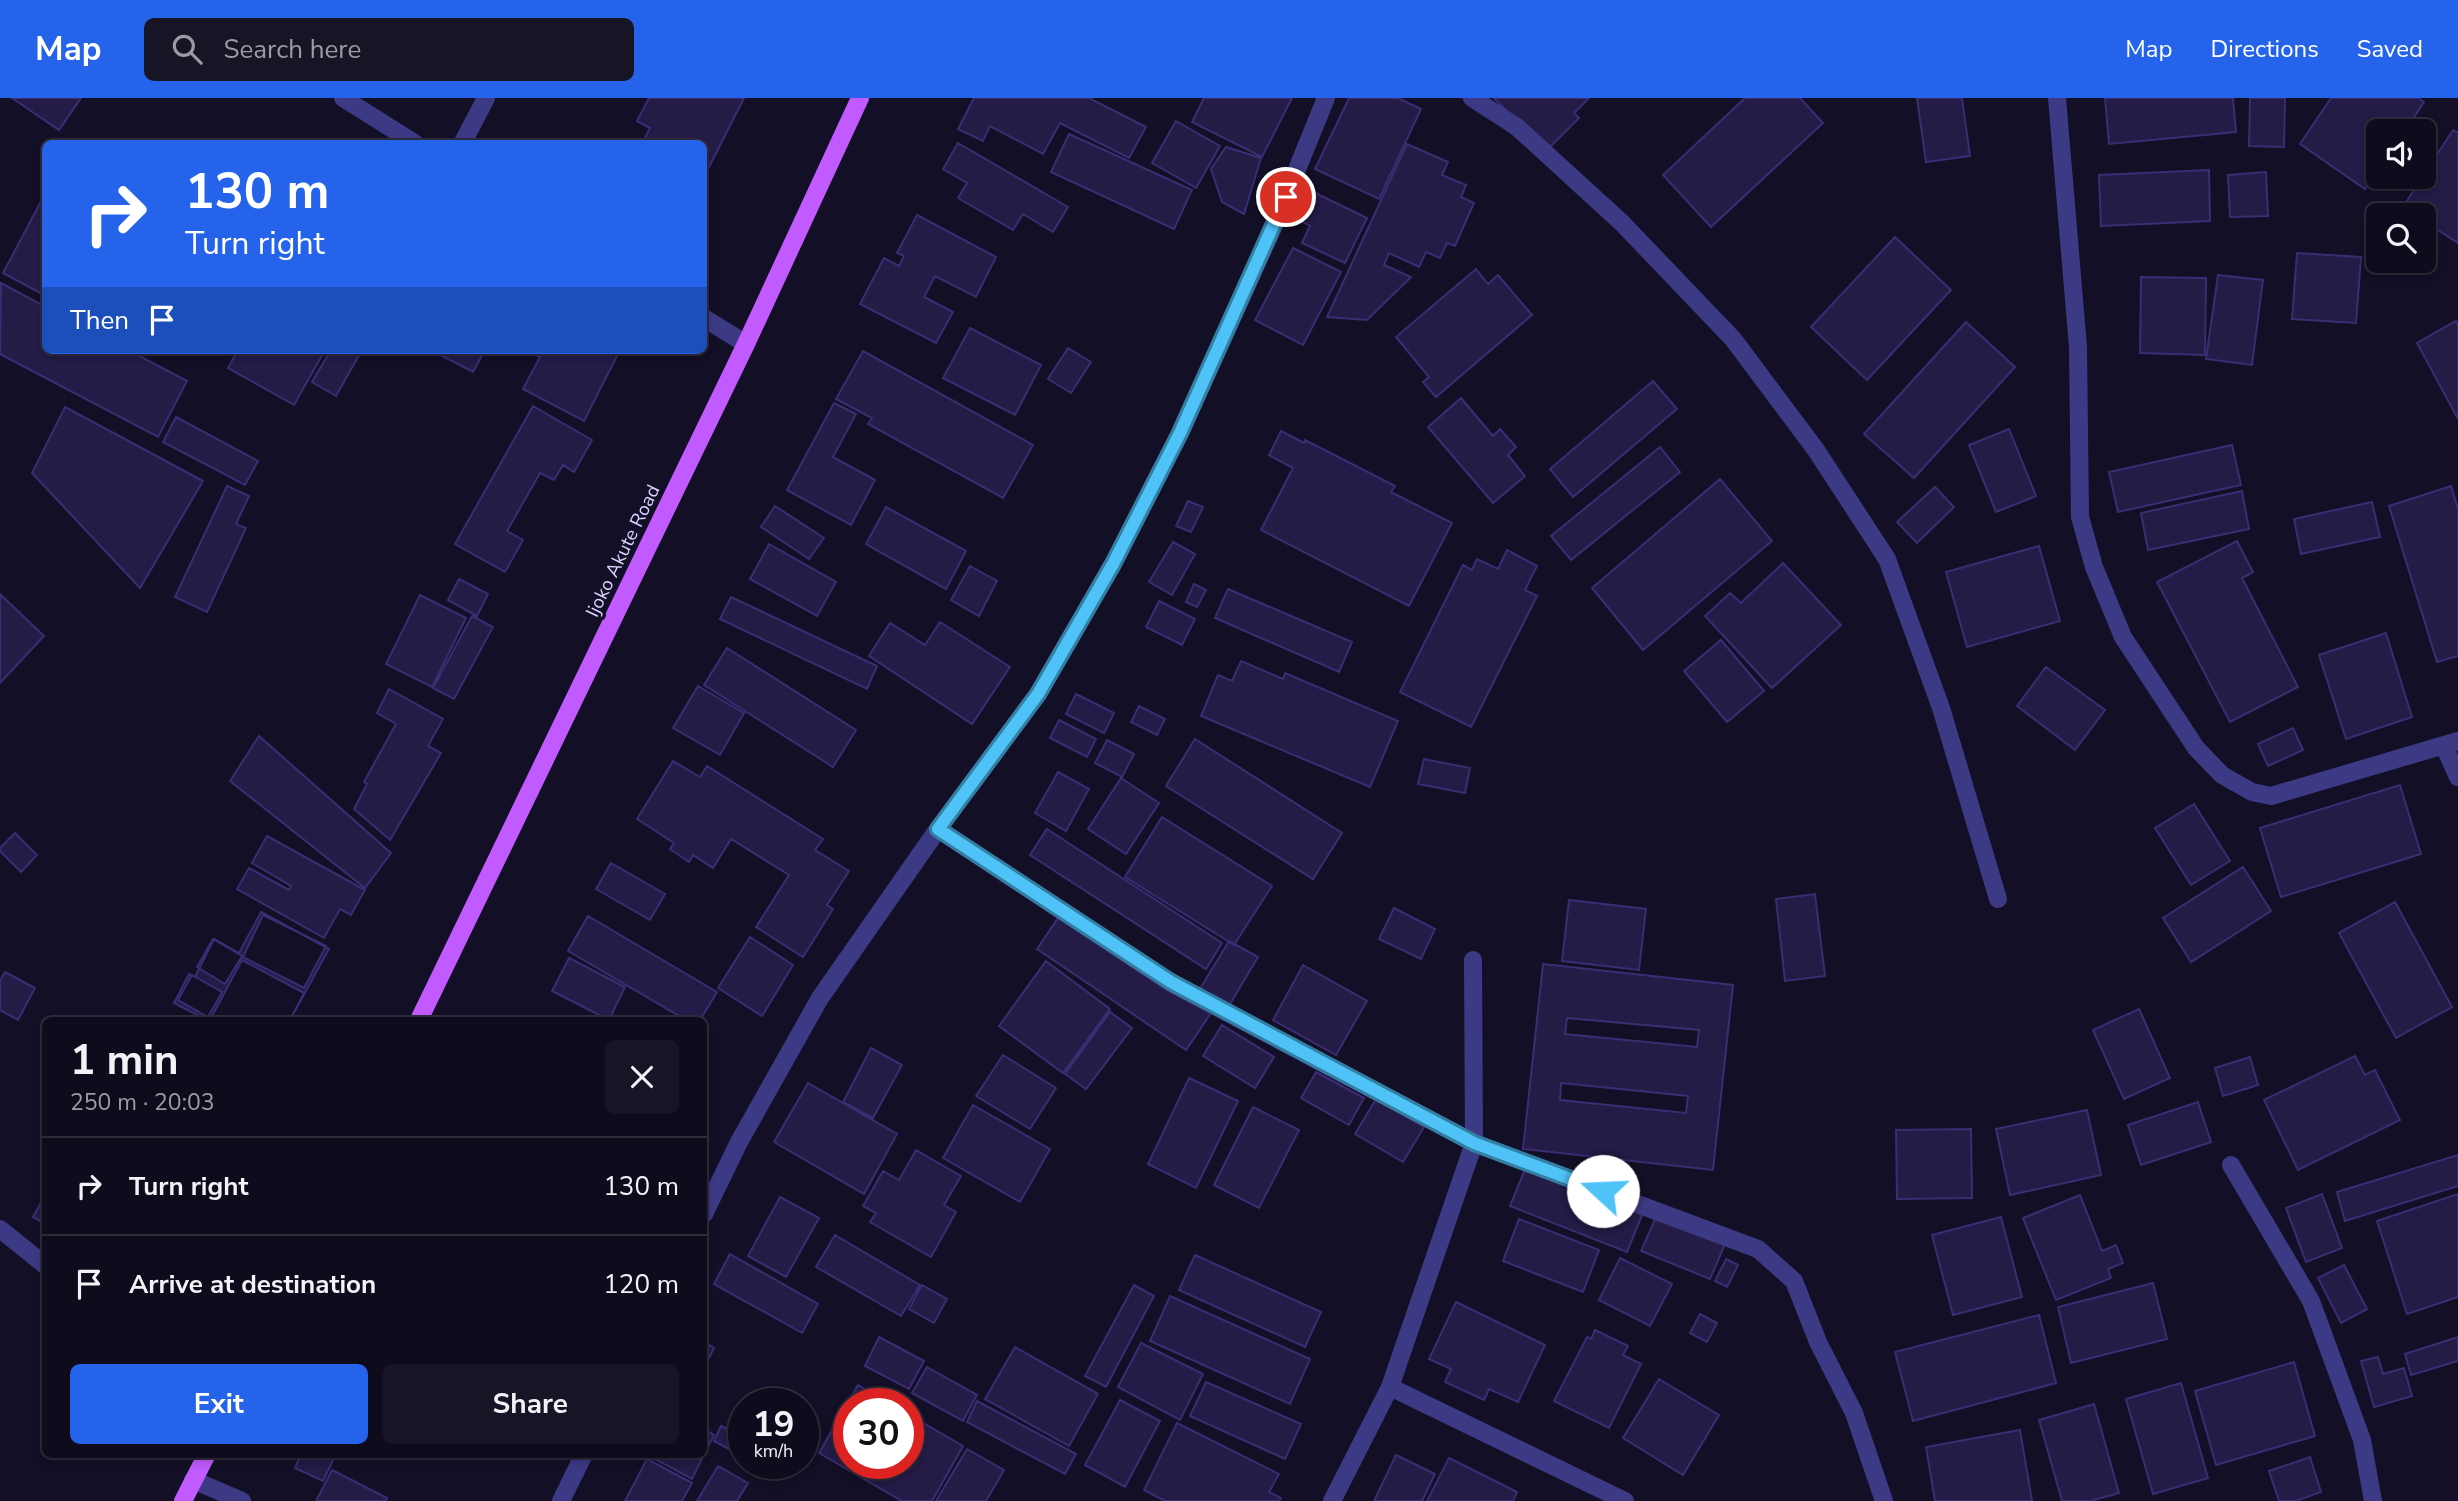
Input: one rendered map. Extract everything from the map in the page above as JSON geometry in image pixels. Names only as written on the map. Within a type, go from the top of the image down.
[{"type":"main road","name":"Ijoko Akute Road","points":[[420,1017],[747,344],[860,98]]},
{"type":"main road","points":[[183,1501],[205,1458]]},
{"type":"street","points":[[343,98],[410,140]]},
{"type":"street","points":[[464,140],[486,98]]},
{"type":"street","points":[[707,1207],[739,1142],[820,998],[938,829],[1038,694],[1113,564],[1180,433],[1276,222],[1326,98]]},
{"type":"street","points":[[1472,98],[1517,127],[1622,223],[1733,339],[1816,450],[1886,559],[1941,708],[1997,899]]},
{"type":"street","points":[[2057,98],[2078,347],[2080,517],[2094,567],[2123,637],[2196,748],[2222,775],[2252,792],[2271,796],[2451,743],[2458,778]]},
{"type":"street","points":[[707,320],[747,344]]},
{"type":"street","points":[[938,829],[1171,982],[1474,1143],[1758,1249],[1794,1281],[1818,1342],[1854,1413],[1884,1501]]},
{"type":"street","points":[[1332,1501],[1390,1387],[1474,1143],[1473,960]]},
{"type":"street","points":[[2231,1165],[2311,1301],[2362,1440],[2373,1501]]},
{"type":"street","points":[[0,1229],[42,1263]]},
{"type":"street","points":[[1390,1387],[1625,1501]]},
{"type":"street","points":[[561,1501],[582,1458]]},
{"type":"street","points":[[193,1480],[242,1501]]},
{"type":"building","points":[[12,98],[81,98],[59,130]]},
{"type":"building","points":[[649,98],[744,98],[707,171],[707,140],[644,140],[650,128],[637,121]]},
{"type":"building","points":[[974,98],[1089,98],[1146,127],[1129,158],[1060,123],[1043,154],[990,126],[983,141],[958,129]]},
{"type":"building","points":[[1204,98],[1292,98],[1262,157],[1192,122]]},
{"type":"building","points":[[1349,98],[1398,98],[1421,109],[1379,199],[1315,169]]},
{"type":"building","points":[[1494,98],[1589,98],[1574,113],[1579,118],[1546,151]]},
{"type":"building","points":[[1745,98],[1800,98],[1823,123],[1711,227],[1663,175]]},
{"type":"building","points":[[1917,98],[1962,98],[1970,156],[1926,162]]},
{"type":"building","points":[[2105,98],[2233,98],[2236,132],[2109,144]]},
{"type":"building","points":[[2250,98],[2285,98],[2284,147],[2249,146]]},
{"type":"building","points":[[2331,98],[2418,98],[2424,102],[2413,119],[2366,119],[2365,189],[2300,144]]},
{"type":"building","points":[[1176,121],[1220,146],[1196,188],[1152,163]]},
{"type":"building","points":[[2453,130],[2458,133],[2458,243],[2436,229],[2436,203],[2406,203],[2415,189],[2436,189],[2436,156]]},
{"type":"building","points":[[1069,134],[1192,190],[1174,229],[1051,172]]},
{"type":"building","points":[[958,143],[1068,207],[1053,232],[1023,214],[1013,230],[958,198],[967,183],[943,169]]},
{"type":"building","points":[[1407,144],[1448,162],[1442,175],[1466,185],[1461,197],[1474,203],[1455,246],[1447,243],[1440,258],[1426,252],[1419,267],[1389,253],[1384,265],[1411,277],[1367,320],[1327,317]]},
{"type":"building","points":[[1226,147],[1261,158],[1244,214],[1222,202],[1211,169]]},
{"type":"building","points":[[2209,170],[2210,221],[2101,226],[2099,175]]},
{"type":"building","points":[[2266,172],[2268,216],[2230,217],[2228,175]]},
{"type":"building","points":[[1305,188],[1367,218],[1345,263],[1302,243],[1310,226],[1292,216]]},
{"type":"building","points":[[42,200],[42,294],[3,273]]},
{"type":"building","points":[[917,215],[996,257],[976,297],[935,276],[924,297],[953,312],[936,343],[860,304],[884,258],[899,266],[904,256],[897,253]]},
{"type":"building","points":[[1895,237],[1951,290],[1867,380],[1811,327]]},
{"type":"building","points":[[1293,248],[1341,272],[1303,345],[1255,320]]},
{"type":"building","points":[[2297,253],[2361,257],[2356,323],[2292,319]]},
{"type":"building","points":[[1476,269],[1488,284],[1498,275],[1532,315],[1436,397],[1423,382],[1429,377],[1396,337]]},
{"type":"building","points":[[2218,275],[2263,280],[2252,365],[2206,359]]},
{"type":"building","points":[[2141,277],[2206,278],[2205,355],[2140,353]]},
{"type":"building","points":[[1,283],[42,305],[42,354],[136,354],[187,381],[158,437],[0,354]]},
{"type":"building","points":[[2456,321],[2458,325],[2458,419],[2417,343]]},
{"type":"building","points":[[1966,322],[2015,367],[1914,478],[1864,434]]},
{"type":"building","points":[[970,328],[1041,365],[1015,415],[943,378]]},
{"type":"building","points":[[1068,348],[1091,362],[1071,393],[1048,379]]},
{"type":"building","points":[[863,351],[1033,445],[1003,498],[868,424],[872,418],[836,399]]},
{"type":"building","points":[[236,354],[323,354],[294,405],[228,368]]},
{"type":"building","points":[[329,354],[360,354],[336,396],[312,382]]},
{"type":"building","points":[[439,354],[483,354],[473,372]]},
{"type":"building","points":[[534,354],[618,354],[584,421],[523,389],[540,357]]},
{"type":"building","points":[[1653,381],[1677,409],[1573,497],[1550,469]]},
{"type":"building","points":[[1461,398],[1493,436],[1500,429],[1516,447],[1508,455],[1525,476],[1493,503],[1428,427]]},
{"type":"building","points":[[834,403],[856,414],[833,457],[875,480],[851,525],[787,490]]},
{"type":"building","points":[[533,406],[592,440],[574,472],[563,465],[554,480],[540,473],[507,531],[523,540],[505,572],[455,544]]},
{"type":"building","points":[[65,407],[203,481],[140,588],[32,473]]},
{"type":"building","points":[[176,417],[258,461],[245,485],[163,442]]},
{"type":"building","points":[[2009,429],[2036,496],[1996,512],[1969,445]]},
{"type":"building","points":[[1281,431],[1304,443],[1305,440],[1395,486],[1391,492],[1452,523],[1409,606],[1261,530],[1293,468],[1269,455]]},
{"type":"building","points":[[2232,445],[2241,485],[2118,512],[2109,472]]},
{"type":"building","points":[[1660,447],[1680,472],[1571,560],[1551,536]]},
{"type":"building","points":[[1720,479],[1772,541],[1643,650],[1592,588]]},
{"type":"building","points":[[227,486],[249,496],[236,524],[246,528],[207,612],[175,597]]},
{"type":"building","points":[[2451,486],[2458,509],[2458,656],[2437,662],[2389,506]]},
{"type":"building","points":[[1935,487],[1954,507],[1917,543],[1897,522]]},
{"type":"building","points":[[2242,491],[2249,529],[2148,550],[2141,513]]},
{"type":"building","points":[[1188,501],[1203,507],[1191,532],[1176,526]]},
{"type":"building","points":[[2372,502],[2380,537],[2301,554],[2294,519]]},
{"type":"building","points":[[775,506],[824,538],[809,559],[761,527]]},
{"type":"building","points":[[886,507],[966,551],[946,589],[866,544]]},
{"type":"building","points":[[2237,541],[2253,572],[2242,578],[2298,687],[2230,722],[2157,582]]},
{"type":"building","points":[[1173,542],[1195,554],[1172,595],[1149,582]]},
{"type":"building","points":[[769,544],[836,582],[817,616],[750,579]]},
{"type":"building","points":[[2039,546],[2060,621],[1967,647],[1946,572]]},
{"type":"building","points":[[1507,550],[1537,566],[1525,590],[1537,596],[1471,727],[1400,692],[1463,565],[1472,570],[1477,559],[1498,569]]},
{"type":"building","points":[[1783,563],[1841,625],[1772,688],[1705,616],[1730,593],[1741,603]]},
{"type":"building","points":[[970,566],[997,581],[979,616],[951,600]]},
{"type":"building","points":[[459,579],[488,594],[477,616],[448,600]]},
{"type":"building","points":[[1194,584],[1206,590],[1197,607],[1186,602]]},
{"type":"building","points":[[1228,589],[1352,642],[1339,672],[1215,618]]},
{"type":"building","points":[[0,594],[44,636],[0,683]]},
{"type":"building","points":[[420,595],[466,618],[432,687],[386,664]]},
{"type":"building","points":[[731,597],[877,666],[867,689],[720,619]]},
{"type":"building","points":[[1159,601],[1195,619],[1182,645],[1146,627]]},
{"type":"building","points":[[472,616],[493,627],[454,699],[433,688]]},
{"type":"building","points":[[940,622],[1010,667],[972,724],[869,656],[890,623],[925,645]]},
{"type":"building","points":[[2386,633],[2412,717],[2346,739],[2319,655]]},
{"type":"building","points":[[1721,640],[1764,691],[1727,722],[1684,671]]},
{"type":"building","points":[[727,648],[856,730],[833,767],[704,685]]},
{"type":"building","points":[[1241,661],[1283,679],[1285,673],[1398,721],[1370,787],[1201,716],[1218,675],[1232,681]]},
{"type":"building","points":[[2046,667],[2105,710],[2075,750],[2017,706]]},
{"type":"building","points":[[698,686],[744,713],[720,755],[673,728]]},
{"type":"building","points":[[389,689],[443,719],[428,746],[441,753],[390,840],[354,809],[367,784],[364,782],[396,724],[377,713]]},
{"type":"building","points":[[1076,694],[1114,713],[1104,733],[1066,714]]},
{"type":"building","points":[[1139,706],[1165,719],[1157,735],[1131,722]]},
{"type":"building","points":[[1059,720],[1096,739],[1087,757],[1050,738]]},
{"type":"building","points":[[2293,728],[2303,750],[2268,766],[2258,744]]},
{"type":"building","points":[[259,736],[391,853],[365,888],[230,781]]},
{"type":"building","points":[[1195,739],[1342,833],[1313,879],[1166,786]]},
{"type":"building","points":[[1107,740],[1134,754],[1122,777],[1095,763]]},
{"type":"building","points":[[1424,759],[1470,768],[1465,793],[1418,784]]},
{"type":"building","points":[[673,761],[700,777],[707,766],[823,839],[815,850],[849,871],[827,905],[833,909],[803,957],[756,927],[789,875],[731,839],[713,868],[693,855],[689,862],[670,849],[674,843],[637,819]]},
{"type":"building","points":[[1058,772],[1089,789],[1066,831],[1035,813]]},
{"type":"building","points":[[1121,778],[1159,803],[1126,854],[1088,829]]},
{"type":"building","points":[[2400,785],[2421,854],[2281,897],[2260,828]]},
{"type":"building","points":[[2194,804],[2230,861],[2191,885],[2155,828]]},
{"type":"building","points":[[1162,817],[1272,886],[1234,945],[1125,877]]},
{"type":"building","points":[[1047,829],[1222,943],[1206,969],[1030,855]]},
{"type":"building","points":[[15,833],[37,855],[21,872],[0,851]]},
{"type":"building","points":[[267,836],[365,890],[351,915],[340,909],[324,938],[237,889],[249,868],[289,890],[291,886],[252,863]]},
{"type":"building","points":[[611,863],[665,894],[650,920],[596,889]]},
{"type":"building","points":[[2243,867],[2271,911],[2191,962],[2163,918]]},
{"type":"building","points":[[1815,894],[1825,976],[1785,981],[1776,899]]},
{"type":"building","points":[[1569,900],[1646,909],[1639,970],[1562,961]]},
{"type":"building","points":[[2395,902],[2452,1007],[2396,1038],[2339,933]]},
{"type":"building","points":[[1394,908],[1435,929],[1421,959],[1379,939]]},
{"type":"building","points":[[261,912],[329,949],[292,1017],[201,1017],[174,1003],[189,974],[195,977],[214,939],[239,953]]},
{"type":"building","points":[[1062,912],[1211,1013],[1186,1050],[1037,949]]},
{"type":"building","points":[[263,915],[326,946],[304,988],[243,957]]},
{"type":"building","points":[[588,916],[717,992],[702,1017],[681,1017],[568,951]]},
{"type":"building","points":[[750,937],[793,965],[762,1016],[718,988]]},
{"type":"building","points":[[213,939],[242,956],[225,984],[197,967]]},
{"type":"building","points":[[1229,941],[1258,957],[1229,1006],[1200,989]]},
{"type":"building","points":[[569,958],[625,987],[610,1017],[603,1017],[552,991]]},
{"type":"building","points":[[242,960],[304,993],[292,1017],[212,1017]]},
{"type":"building","points":[[1046,961],[1110,1009],[1063,1073],[999,1026]]},
{"type":"building","points":[[1543,964],[1733,985],[1713,1170],[1523,1149]],"holes":[[[1567,1018],[1699,1030],[1697,1047],[1565,1034]],[[1561,1083],[1688,1096],[1686,1113],[1560,1100]]]},
{"type":"building","points":[[1303,965],[1367,1001],[1336,1055],[1273,1020]]},
{"type":"building","points":[[5,972],[35,988],[18,1020],[0,1010],[0,981]]},
{"type":"building","points":[[192,975],[222,992],[208,1017],[178,1000]]},
{"type":"building","points":[[2139,1009],[2170,1078],[2124,1099],[2093,1030]]},
{"type":"building","points":[[1110,1012],[1132,1028],[1086,1089],[1065,1074]]},
{"type":"building","points":[[1222,1025],[1274,1057],[1255,1088],[1203,1056]]},
{"type":"building","points":[[871,1048],[902,1065],[873,1118],[843,1102]]},
{"type":"building","points":[[1003,1055],[1056,1088],[1030,1129],[976,1096]]},
{"type":"building","points":[[2355,1056],[2365,1075],[2375,1070],[2400,1120],[2298,1170],[2264,1100]]},
{"type":"building","points":[[2250,1057],[2258,1085],[2223,1096],[2215,1068]]},
{"type":"building","points":[[1316,1072],[1364,1098],[1349,1125],[1301,1098]]},
{"type":"building","points":[[1189,1078],[1238,1101],[1196,1188],[1148,1164]]},
{"type":"building","points":[[808,1083],[897,1134],[864,1194],[774,1142]]},
{"type":"building","points":[[1376,1099],[1424,1127],[1403,1162],[1355,1134]]},
{"type":"building","points":[[2198,1102],[2211,1142],[2141,1165],[2128,1125]]},
{"type":"building","points":[[973,1105],[1050,1149],[1020,1202],[943,1158]]},
{"type":"building","points":[[1253,1107],[1299,1130],[1259,1208],[1214,1185]]},
{"type":"building","points":[[2087,1110],[2101,1175],[2010,1195],[1996,1129]]},
{"type":"building","points":[[1971,1129],[1972,1198],[1897,1199],[1896,1130]]},
{"type":"building","points":[[916,1150],[961,1176],[944,1205],[956,1212],[931,1257],[870,1222],[876,1213],[863,1206],[883,1171],[899,1180]]},
{"type":"building","points":[[2458,1155],[2458,1186],[2345,1221],[2337,1192]]},
{"type":"building","points":[[1526,1167],[1643,1213],[1627,1252],[1510,1206]]},
{"type":"building","points":[[2322,1194],[2342,1248],[2306,1262],[2286,1208]]},
{"type":"building","points":[[2458,1194],[2458,1297],[2407,1314],[2377,1221]]},
{"type":"building","points":[[2080,1195],[2102,1251],[2116,1245],[2123,1263],[2108,1269],[2111,1278],[2056,1300],[2023,1218]]},
{"type":"building","points":[[780,1197],[819,1218],[786,1277],[748,1256]]},
{"type":"building","points":[[42,1201],[42,1222],[33,1217]]},
{"type":"building","points":[[1657,1215],[1725,1244],[1710,1279],[1641,1251]]},
{"type":"building","points":[[2001,1217],[2022,1297],[1953,1315],[1932,1235]]},
{"type":"building","points":[[1519,1219],[1599,1250],[1583,1292],[1503,1261]]},
{"type":"building","points":[[835,1235],[920,1285],[901,1316],[816,1267]]},
{"type":"building","points":[[730,1254],[818,1304],[802,1333],[714,1284]]},
{"type":"building","points":[[1195,1255],[1321,1312],[1305,1347],[1179,1290]]},
{"type":"building","points":[[1620,1258],[1672,1284],[1650,1326],[1599,1300]]},
{"type":"building","points":[[1726,1259],[1738,1265],[1727,1287],[1715,1281]]},
{"type":"building","points":[[2344,1265],[2367,1309],[2341,1323],[2318,1278]]},
{"type":"building","points":[[2153,1283],[2167,1339],[2071,1363],[2058,1307]]},
{"type":"building","points":[[922,1285],[947,1299],[934,1323],[909,1309]]},
{"type":"building","points":[[1134,1285],[1154,1296],[1106,1387],[1085,1376]]},
{"type":"building","points":[[1170,1296],[1310,1359],[1290,1404],[1150,1341]]},
{"type":"building","points":[[1456,1302],[1545,1345],[1518,1402],[1489,1389],[1484,1400],[1445,1382],[1451,1369],[1429,1359]]},
{"type":"building","points":[[1700,1314],[1717,1323],[1707,1342],[1690,1333]]},
{"type":"building","points":[[2039,1315],[2056,1383],[1913,1421],[1895,1352]]},
{"type":"building","points":[[1595,1330],[1628,1346],[1623,1355],[1641,1364],[1609,1428],[1554,1401],[1587,1337],[1591,1339]]},
{"type":"building","points":[[879,1337],[924,1361],[910,1388],[865,1366]]},
{"type":"building","points":[[2458,1337],[2458,1361],[2411,1375],[2405,1354]]},
{"type":"building","points":[[1141,1343],[1203,1374],[1180,1420],[1118,1387]]},
{"type":"building","points":[[707,1344],[714,1348],[707,1362]]},
{"type":"building","points":[[1015,1347],[1098,1394],[1069,1446],[985,1399]]},
{"type":"building","points":[[2378,1357],[2383,1374],[2404,1368],[2412,1396],[2374,1407],[2361,1361]]},
{"type":"building","points":[[2294,1362],[2315,1436],[2216,1465],[2195,1391]]},
{"type":"building","points":[[927,1367],[977,1395],[963,1421],[924,1400],[924,1388],[915,1388]]},
{"type":"building","points":[[1659,1379],[1719,1415],[1683,1475],[1623,1438]]},
{"type":"building","points":[[1206,1382],[1301,1424],[1285,1459],[1190,1416]]},
{"type":"building","points":[[2181,1383],[2208,1478],[2153,1494],[2126,1399]]},
{"type":"building","points":[[1120,1400],[1160,1421],[1125,1487],[1085,1465]]},
{"type":"building","points":[[977,1401],[1076,1454],[1065,1474],[967,1422]]},
{"type":"building","points":[[2094,1404],[2119,1493],[2090,1501],[2062,1501],[2039,1420]]},
{"type":"building","points":[[924,1423],[963,1446],[932,1501],[902,1501],[864,1479],[924,1479]]},
{"type":"building","points":[[1177,1423],[1279,1474],[1269,1492],[1281,1498],[1279,1501],[1165,1501],[1144,1490]]},
{"type":"building","points":[[721,1426],[728,1429],[728,1448],[714,1441]]},
{"type":"building","points":[[833,1429],[833,1461],[819,1453]]},
{"type":"building","points":[[2020,1430],[2032,1501],[1935,1501],[1926,1447]]},
{"type":"building","points":[[707,1431],[714,1435],[707,1449]]},
{"type":"building","points":[[967,1449],[1004,1470],[986,1501],[936,1501]]},
{"type":"building","points":[[1396,1455],[1435,1474],[1422,1501],[1374,1501]]},
{"type":"building","points":[[2310,1457],[2321,1492],[2296,1501],[2279,1501],[2269,1471]]},
{"type":"building","points":[[299,1458],[334,1458],[323,1481],[295,1468]]},
{"type":"building","points":[[653,1458],[702,1458],[692,1479]]},
{"type":"building","points":[[1449,1458],[1517,1492],[1513,1501],[1427,1501]]},
{"type":"building","points":[[647,1459],[692,1483],[682,1501],[625,1501]]},
{"type":"building","points":[[718,1466],[728,1472],[728,1479],[741,1479],[748,1483],[737,1501],[697,1501]]},
{"type":"building","points":[[332,1470],[387,1498],[386,1501],[316,1501]]},
{"type":"route","points":[[1286,197],[1180,433],[1113,564],[1038,694],[938,829],[1171,982],[1474,1143],[1603,1191]]}]
